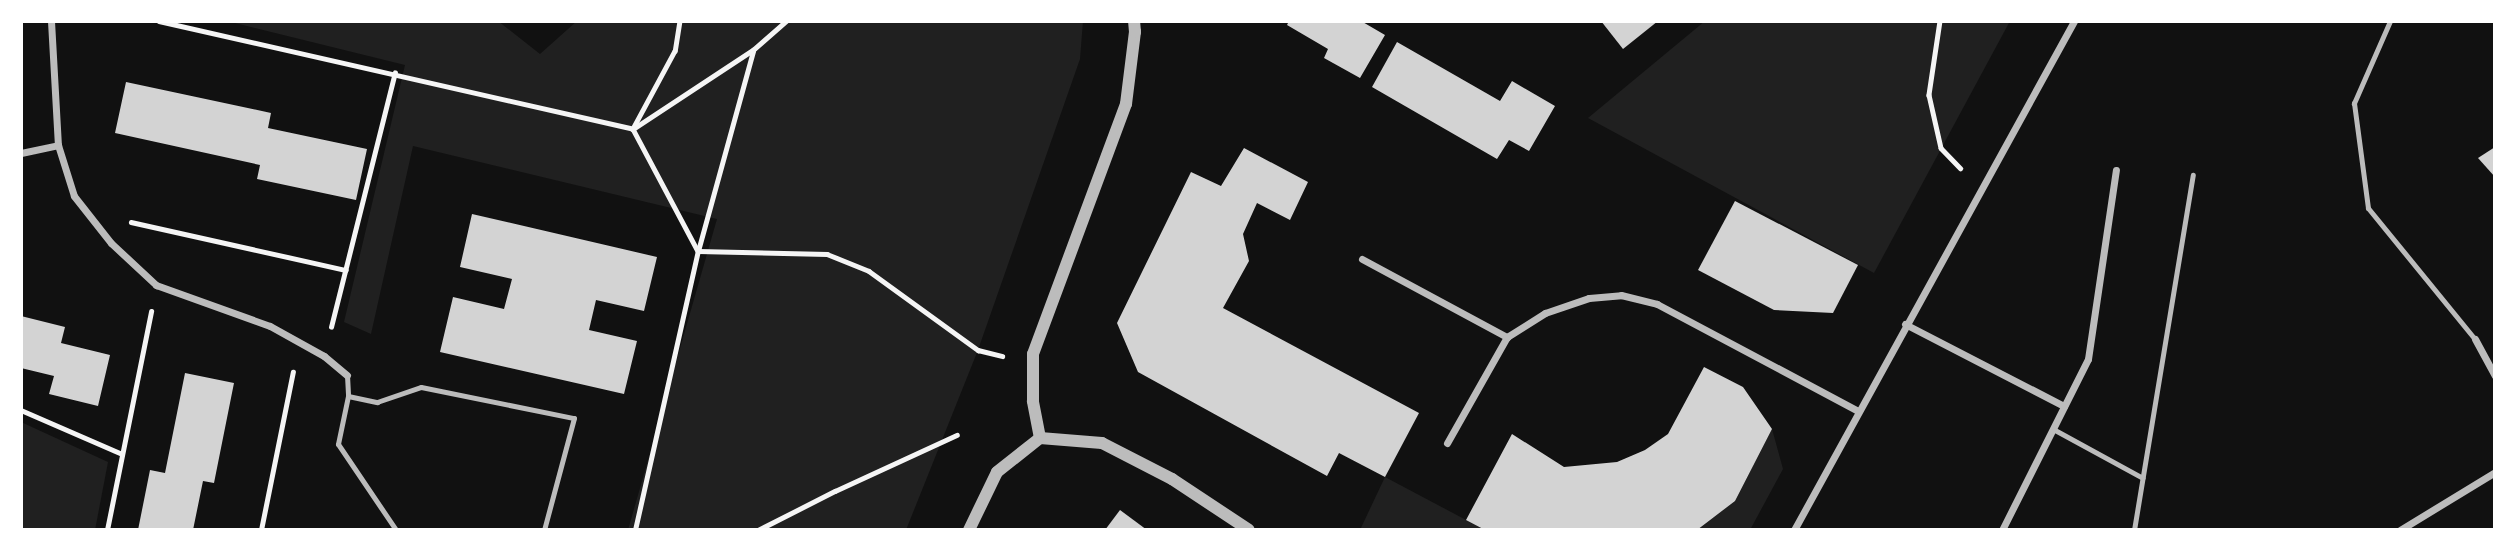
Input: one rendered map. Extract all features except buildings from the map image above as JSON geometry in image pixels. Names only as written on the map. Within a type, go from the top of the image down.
[{"type":"street","points":[[51,21],[58,145],[74,196],[98,228],[156,285],[270,326],[324,356],[347,375]]},
{"type":"street","points":[[1040,438],[1033,401],[1033,354],[1126,104],[1134,21]]},
{"type":"street","points":[[1794,530],[2074,21]]},
{"type":"street","points":[[21,152],[58,145]]},
{"type":"street","points":[[2002,530],[2088,359],[2116,170]]},
{"type":"street","points":[[1362,259],[1507,337]]},
{"type":"street","points":[[1447,443],[1507,337],[1545,313],[1589,298],[1621,295],[1657,304],[1858,411]]},
{"type":"street","points":[[1905,324],[2064,406]]},
{"type":"street","points":[[2475,339],[2495,376]]},
{"type":"street","points":[[969,530],[997,472],[1040,438],[1101,443],[1171,479],[1249,530]]},
{"type":"street","points":[[2400,530],[2495,472]]},
{"type":"lane","points":[[2390,21],[2354,103],[2368,208],[2475,339]]},
{"type":"lane","points":[[2134,530],[2193,176]]},
{"type":"lane","points":[[347,375],[348,396],[338,444],[396,530]]},
{"type":"lane","points":[[348,396],[377,402],[421,387],[574,418],[544,530]]},
{"type":"lane","points":[[2053,429],[2143,478]]},
{"type":"path","points":[[159,21],[633,129],[753,50],[786,21]]},
{"type":"path","points":[[633,129],[675,51],[680,21]]},
{"type":"path","points":[[1940,21],[1929,95],[1941,148],[1980,188]]},
{"type":"path","points":[[635,530],[698,251],[753,50]]},
{"type":"path","points":[[324,356],[395,73]]},
{"type":"path","points":[[633,129],[698,251]]},
{"type":"path","points":[[98,228],[123,220],[346,270]]},
{"type":"path","points":[[698,251],[827,254],[869,271],[989,355]]},
{"type":"path","points":[[107,530],[156,285]]},
{"type":"path","points":[[261,530],[294,365],[306,346]]},
{"type":"path","points":[[21,410],[122,454]]},
{"type":"path","points":[[758,530],[957,435]]},
{"type":"shaded area","points":[[227,21],[498,21],[540,54],[577,21],[1083,21],[1080,59],[978,350],[906,530],[628,530],[717,219],[413,146],[371,334],[344,322],[405,65]]},
{"type":"shaded area","points":[[1705,21],[2010,21],[1874,273],[1588,118]]},
{"type":"shaded area","points":[[21,422],[108,462],[95,530],[21,530]]},
{"type":"shaded area","points":[[1772,429],[1783,469],[1750,530],[1697,530],[1735,501]]},
{"type":"shaded area","points":[[1385,477],[1485,530],[1360,530]]}]
